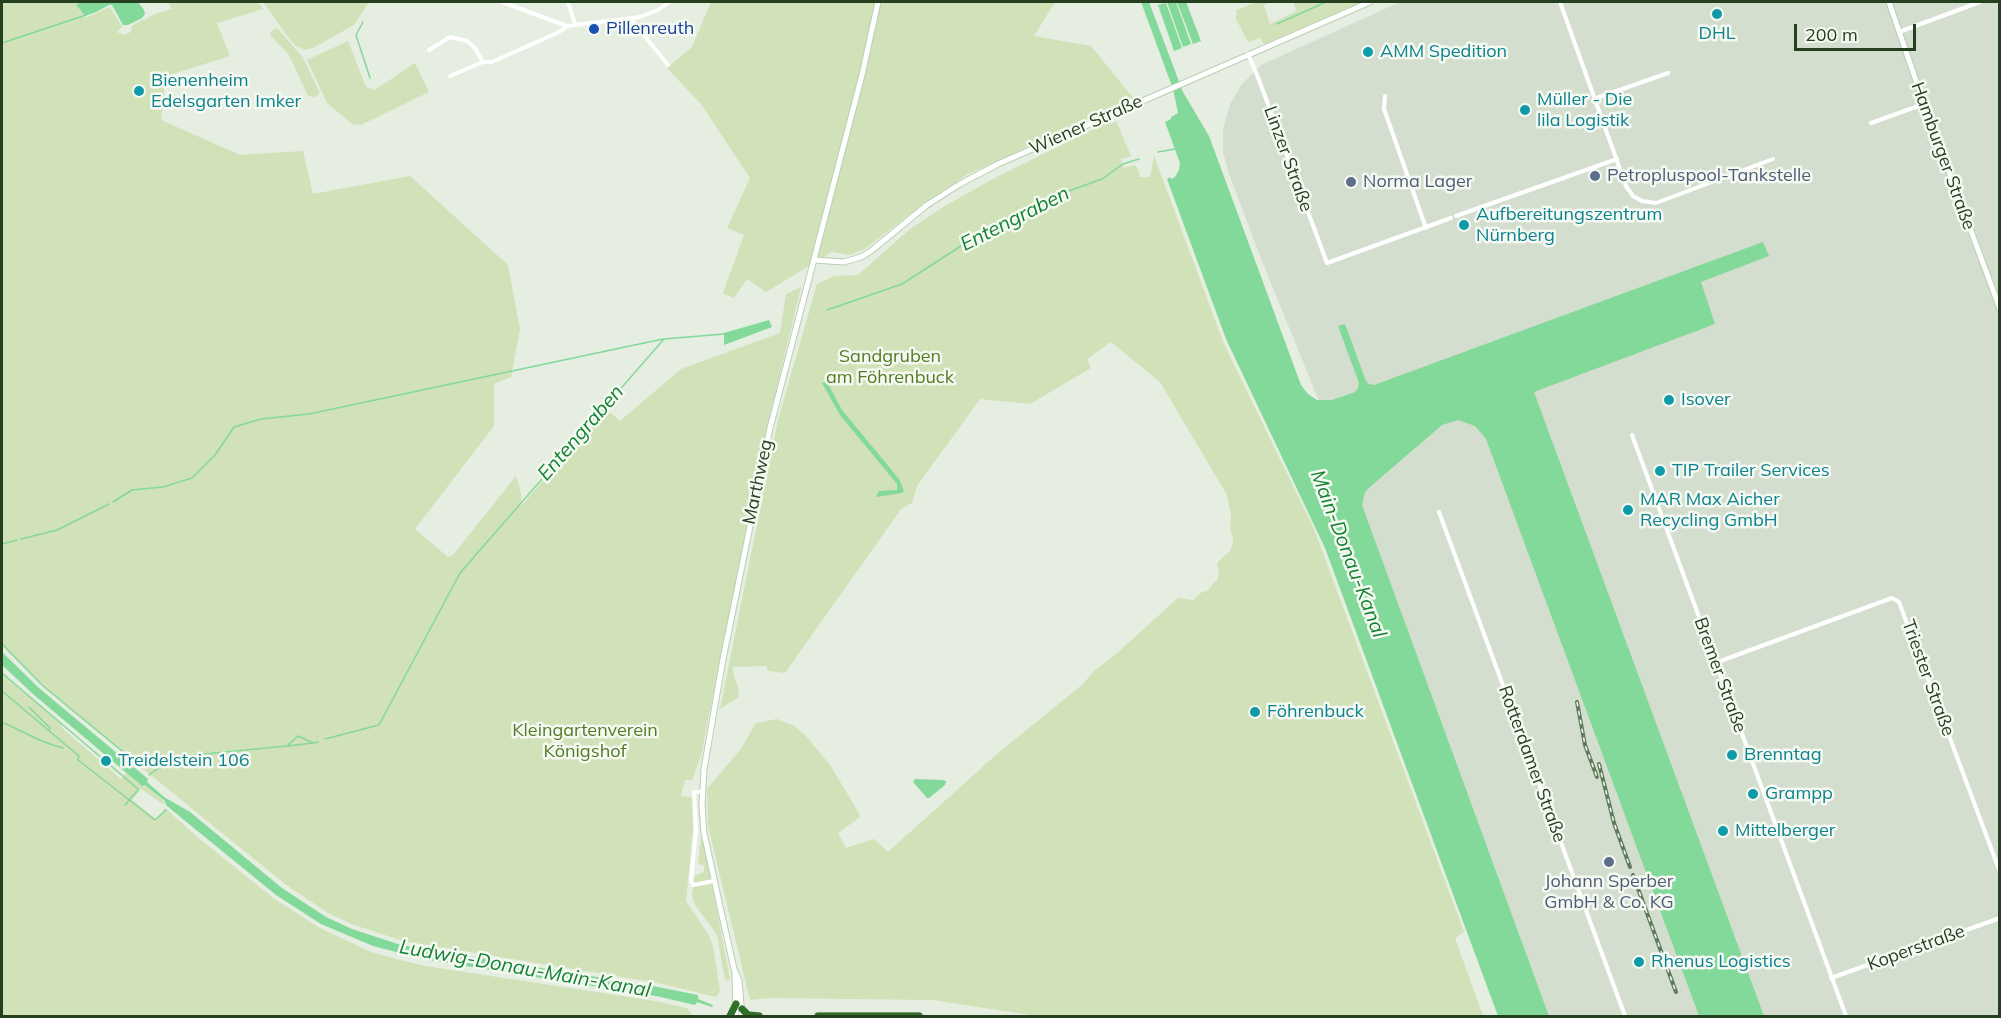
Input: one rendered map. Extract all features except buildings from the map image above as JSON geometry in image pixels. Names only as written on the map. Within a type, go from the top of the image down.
[{"type":"highway","points":[[730,1017],[740,1006],[748,1015],[759,1017]]},
{"type":"highway","points":[[818,1017],[870,1015],[919,1017]]},
{"type":"main road","name":"Marthweg","points":[[736,1017],[740,1006],[739,978],[704,833],[702,792],[711,724],[758,482],[777,400],[862,75],[878,2]]},
{"type":"main road","name":"Wiener Straße","points":[[814,260],[839,262],[861,257],[877,247],[918,211],[968,179],[1046,142],[1370,2]]},
{"type":"main road","name":"Hamburger Straße","points":[[1889,2],[1999,306]]},
{"type":"street","points":[[502,2],[567,26]]},
{"type":"street","points":[[568,2],[575,24]]},
{"type":"street","points":[[450,76],[483,62],[492,62],[502,58],[557,33],[567,26],[630,19],[650,14],[669,2]]},
{"type":"street","points":[[1560,2],[1626,186],[1633,196],[1642,201],[1656,202],[1773,159]]},
{"type":"street","points":[[1899,32],[1980,2]]},
{"type":"street","points":[[630,19],[668,66]]},
{"type":"street","points":[[429,50],[450,38],[466,41],[476,48],[483,62]]},
{"type":"street","name":"Linzer Straße","points":[[1248,54],[1327,263],[1426,228]]},
{"type":"street","points":[[1594,99],[1668,73]]},
{"type":"street","points":[[1385,96],[1384,110],[1426,228],[1617,159]]},
{"type":"street","points":[[1871,123],[1924,104]]},
{"type":"street","name":"Bremer Straße","points":[[1632,435],[1846,1017]]},
{"type":"street","name":"Rotterdamer Straße","points":[[1439,512],[1625,1017]]},
{"type":"street","name":"Triester Straße","points":[[1715,663],[1892,598],[1899,602],[2000,872]]},
{"type":"street","points":[[702,792],[694,792],[696,831],[691,881],[693,885],[714,881]]},
{"type":"street","name":"Koperstraße","points":[[1832,978],[2000,918]]},
{"type":"shaded area","points":[[1400,2],[1999,2],[1999,1016],[1549,1016],[1365,514],[1262,261],[1223,152],[1223,129],[1230,104],[1242,84],[1261,65]]},
{"type":"green space","name":"Kleingartenverein Königshof","points":[[2,2],[80,2],[76,5],[85,18],[110,7],[122,27],[117,32],[123,35],[131,32],[132,26],[139,22],[172,9],[168,2],[258,2],[263,9],[217,23],[230,56],[166,76],[161,120],[240,155],[303,151],[313,194],[410,176],[508,265],[520,329],[511,377],[494,384],[494,426],[415,529],[448,557],[453,555],[516,476],[522,505],[605,408],[620,421],[681,369],[780,333],[786,294],[801,287],[775,395],[701,756],[692,780],[685,780],[681,796],[692,797],[693,827],[686,901],[708,934],[713,946],[720,991],[716,997],[658,983],[403,941],[354,925],[328,913],[285,884],[73,712],[2,645]]},
{"type":"green space","points":[[263,2],[369,2],[354,25],[313,48],[305,50],[291,41]]},
{"type":"green space","points":[[711,2],[1055,2],[1034,36],[1091,46],[1134,99],[968,174],[924,203],[866,248],[850,255],[832,252],[766,292],[747,279],[734,298],[723,293],[744,235],[727,228],[750,178],[701,104],[667,68],[692,47]]},
{"type":"green space","points":[[1256,2],[1271,2],[1264,5],[1270,24],[1297,11],[1293,2],[1362,2],[1264,44],[1260,38],[1248,42],[1236,19],[1237,10]]},
{"type":"green space","points":[[277,28],[302,56],[320,93],[315,97],[308,96],[289,55],[270,35],[271,31]]},
{"type":"green space","points":[[348,41],[366,87],[375,90],[415,63],[429,92],[361,125],[352,124],[327,103],[307,60]]},
{"type":"green space","name":"Sandgruben am Föhrenbuck","points":[[1110,121],[1111,124],[1116,121],[1131,156],[1121,159],[1123,168],[1135,165],[1140,174],[1138,177],[1150,177],[1154,156],[1224,344],[1314,529],[1464,932],[1455,938],[1483,1016],[1037,1016],[932,1000],[769,998],[750,1000],[708,826],[707,789],[741,749],[756,723],[777,719],[794,726],[805,735],[830,765],[860,817],[838,833],[846,848],[874,839],[888,852],[997,754],[1083,684],[1094,671],[1178,598],[1193,600],[1202,592],[1208,591],[1217,581],[1219,574],[1217,563],[1230,551],[1233,544],[1227,495],[1160,382],[1111,342],[1087,359],[1091,368],[1030,404],[980,399],[917,486],[912,503],[901,509],[785,673],[768,671],[766,666],[733,667],[739,697],[720,709],[778,420],[817,284],[834,276],[858,275],[910,229],[945,206],[991,180]]},
{"type":"green space","points":[[2,672],[121,779],[126,773],[165,802],[163,804],[141,789],[132,800],[156,819],[165,808],[273,898],[320,928],[371,952],[425,966],[655,1001],[687,1008],[693,1016],[2,1016]]},
{"type":"green space","points":[[701,837],[703,837],[730,979],[725,980],[717,935],[695,905],[692,895],[695,876],[704,872],[704,865],[698,864]]},
{"type":"water","points":[[80,2],[138,2],[145,14],[128,25],[123,25],[112,5],[85,16],[76,5]]},
{"type":"water","name":"Main-Donau-Kanal","points":[[1141,2],[1149,2],[1183,92],[1209,136],[1301,385],[1317,400],[1332,400],[1355,392],[1358,388],[1359,383],[1338,326],[1345,324],[1366,381],[1374,385],[1763,242],[1769,256],[1701,282],[1715,324],[1534,392],[1764,1016],[1699,1016],[1486,439],[1475,426],[1458,420],[1442,425],[1371,486],[1365,492],[1362,505],[1549,1016],[1498,1016],[1325,548],[1226,339],[1167,179],[1175,177],[1180,163],[1165,122],[1178,113],[1173,89]]},
{"type":"water","points":[[1167,2],[1176,2],[1191,44],[1183,47]]},
{"type":"water","points":[[1177,2],[1186,2],[1201,41],[1193,44]]},
{"type":"water","points":[[1166,3],[1182,48],[1174,51],[1158,5]]},
{"type":"water","points":[[769,320],[772,327],[724,345],[724,333]]},
{"type":"water","points":[[827,382],[842,410],[899,479],[904,491],[902,493],[876,497],[879,491],[897,490],[897,484],[840,415],[822,383]]},
{"type":"water","name":"Ludwig-Donau-Main-Kanal","points":[[2,652],[39,688],[148,779],[147,782],[164,797],[190,812],[282,888],[326,917],[352,929],[401,945],[658,987],[698,995],[698,999],[713,1005],[712,1007],[697,1002],[695,1005],[656,996],[427,960],[373,946],[321,924],[276,895],[33,694],[2,665]]},
{"type":"water","points":[[915,779],[946,781],[945,785],[927,798],[913,782]]},
{"type":"waterway","name":"Entengraben","points":[[1277,24],[1326,2]]},
{"type":"waterway","points":[[2,43],[86,15]]},
{"type":"waterway","points":[[363,22],[356,35],[370,78]]},
{"type":"waterway","name":"Entengraben","points":[[1158,152],[1175,149]]},
{"type":"waterway","name":"Entengraben","points":[[827,310],[902,284],[992,226],[1052,197],[1102,179],[1123,164],[1139,159]]},
{"type":"waterway","name":"Entengraben","points":[[325,739],[379,725],[460,573],[664,339],[724,334]]},
{"type":"waterway","points":[[113,502],[132,490],[163,487],[192,478],[215,455],[234,427],[261,419],[309,414],[663,339]]},
{"type":"waterway","points":[[21,539],[57,530],[109,504]]},
{"type":"waterway","points":[[2,544],[17,540]]},
{"type":"waterway","points":[[2,644],[42,685],[139,765],[152,760],[161,765]]},
{"type":"waterway","points":[[2,673],[138,789]]},
{"type":"waterway","points":[[2,691],[79,756],[78,760],[155,820],[166,810]]},
{"type":"waterway","points":[[29,707],[50,728],[49,730]]},
{"type":"waterway","points":[[4,723],[44,742],[63,748]]},
{"type":"waterway","points":[[149,775],[171,759],[184,756],[287,746],[298,736],[313,743],[318,742]]},
{"type":"waterway","points":[[288,746],[313,743]]},
{"type":"waterway","points":[[125,805],[138,790]]},
{"type":"railway","points":[[1577,702],[1585,745],[1597,777]]},
{"type":"railway","points":[[1599,764],[1614,823],[1630,867]]},
{"type":"railway","points":[[1633,875],[1676,992]]},
{"type":"place","name":"DHL","points":[[1717,14]]},
{"type":"place","name":"Pillenreuth","points":[[594,29]]},
{"type":"place","name":"AMM Spedition","points":[[1368,52]]},
{"type":"place","name":"Bienenheim Edelsgarten Imker","points":[[139,91]]},
{"type":"place","name":"Müller - Die lila Logistik","points":[[1525,110]]},
{"type":"place","name":"Petropluspool-Tankstelle","points":[[1595,176]]},
{"type":"place","name":"Norma Lager","points":[[1351,182]]},
{"type":"place","name":"Aufbereitungszentrum Nürnberg","points":[[1464,225]]},
{"type":"place","name":"Isover","points":[[1669,400]]},
{"type":"place","name":"TIP Trailer Services","points":[[1660,471]]},
{"type":"place","name":"MAR Max Aicher Recycling GmbH","points":[[1628,510]]},
{"type":"place","name":"Föhrenbuck","points":[[1255,712]]},
{"type":"place","name":"Brenntag","points":[[1732,755]]},
{"type":"place","name":"Treidelstein 106","points":[[106,761]]},
{"type":"place","name":"Grampp","points":[[1753,794]]},
{"type":"place","name":"Mittelberger","points":[[1723,831]]},
{"type":"place","name":"Johann Sperber GmbH & Co. KG","points":[[1609,862]]},
{"type":"place","name":"Rhenus Logistics","points":[[1639,962]]}]
